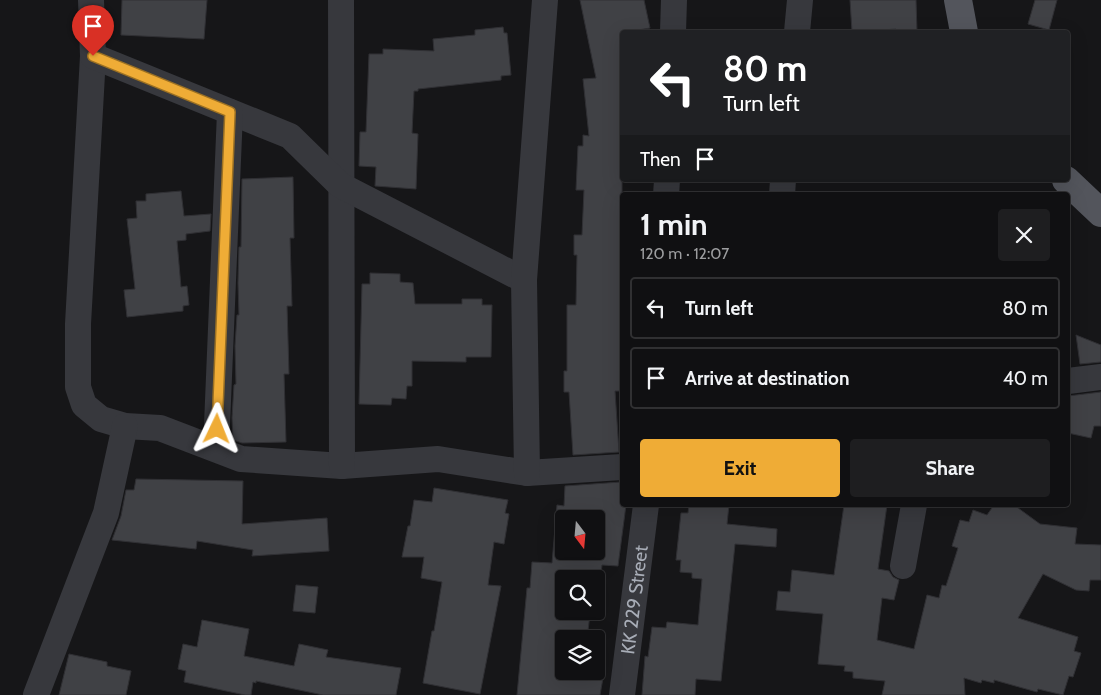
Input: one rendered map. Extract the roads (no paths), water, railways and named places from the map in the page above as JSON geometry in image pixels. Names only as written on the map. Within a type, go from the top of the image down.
[{"type":"main road","points":[[958,0],[964,30]]},
{"type":"main road","points":[[1068,182],[1101,213]]},
{"type":"street","points":[[91,0],[93,56],[78,324],[78,387],[84,405],[102,419],[125,426],[160,428],[241,459],[342,466],[438,459],[528,473],[620,467]]},
{"type":"street","points":[[341,0],[342,466]]},
{"type":"street","points":[[528,473],[524,280],[545,0]]},
{"type":"street","points":[[673,30],[674,0]]},
{"type":"street","points":[[797,30],[800,0]]},
{"type":"street","points":[[93,56],[290,136],[340,185],[524,280]]},
{"type":"street","points":[[216,449],[230,112]]},
{"type":"street","points":[[1070,381],[1101,377]]},
{"type":"street","points":[[36,695],[106,513],[125,426]]},
{"type":"street","name":"KK 229 Street","points":[[622,695],[646,507]]},
{"type":"street","points":[[902,566],[914,507]]}]
